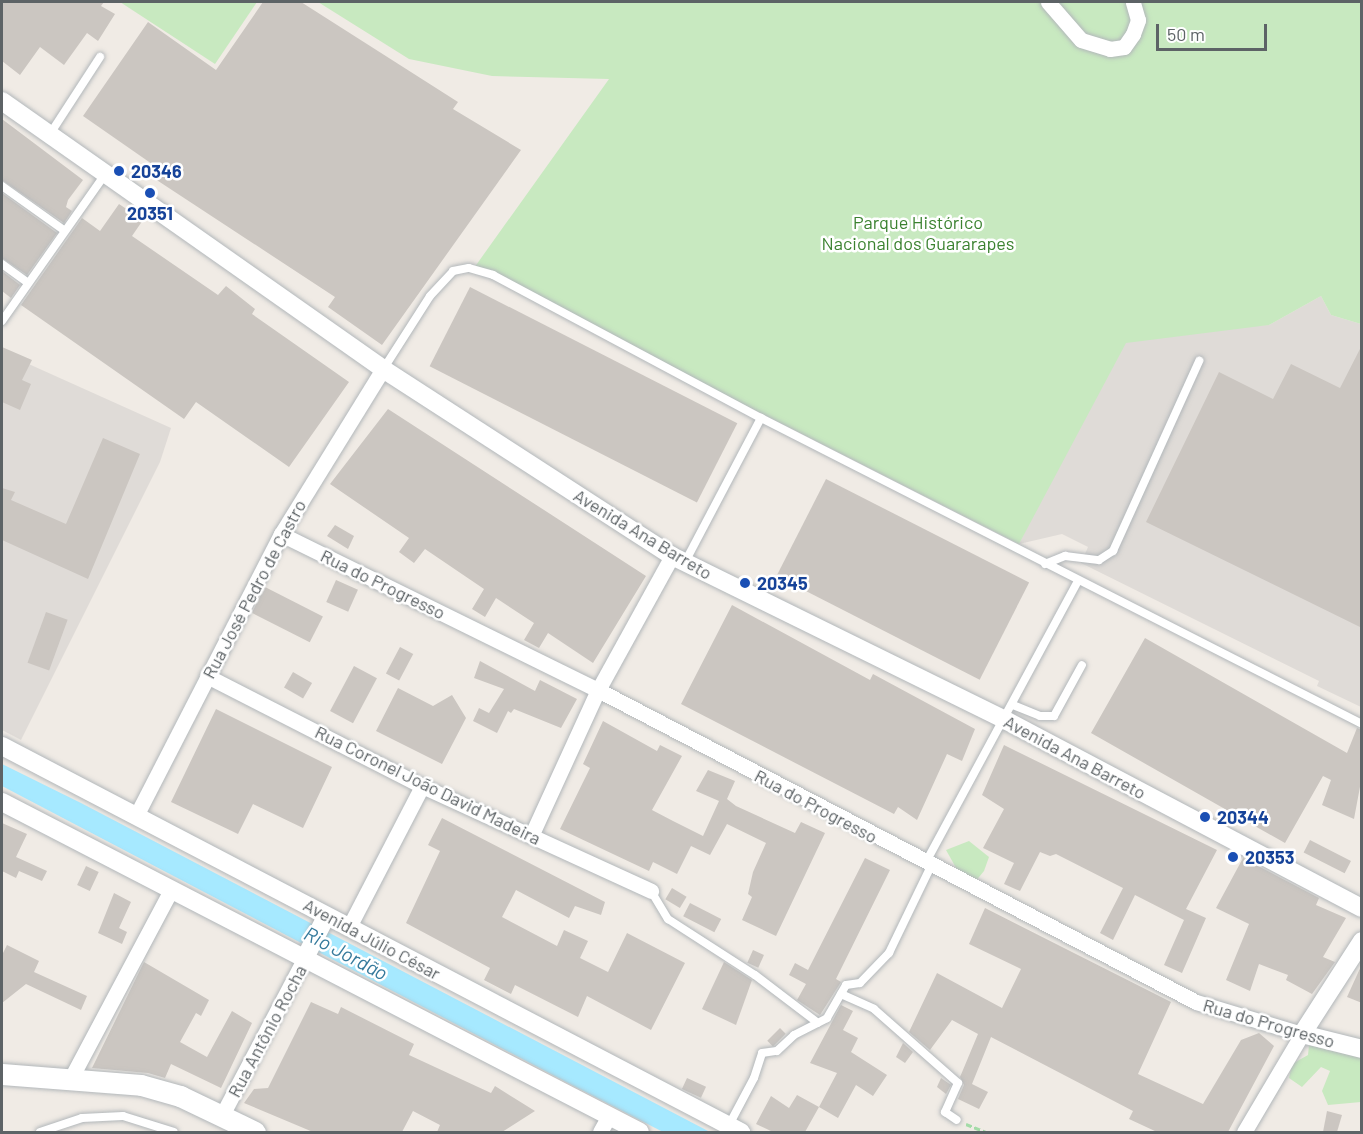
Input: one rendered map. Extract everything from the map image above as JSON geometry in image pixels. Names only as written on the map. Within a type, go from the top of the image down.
[{"type":"main road","points":[[2,1074],[141,1085],[222,1115],[255,1132]]},
{"type":"street","points":[[1048,2],[1081,40],[1110,50],[1124,47],[1133,34],[1137,20],[1133,2]]},
{"type":"street","name":"Avenida Ana Barreto","points":[[2,101],[383,369],[678,560],[1009,712],[1362,908]]},
{"type":"street","name":"Rua José Pedro de Castro","points":[[136,816],[281,534],[383,369]]},
{"type":"street","name":"Rua do Progresso","points":[[281,534],[598,690],[928,865],[1196,1002],[1302,1034],[1362,1049]]},
{"type":"street","points":[[532,834],[598,690],[678,560]]},
{"type":"street","name":"Rua Coronel João David Madeira","points":[[207,676],[422,786],[532,834],[651,891]]},
{"type":"street","name":"Avenida Júlio César","points":[[2,746],[735,1129]]},
{"type":"street","points":[[349,927],[422,786]]},
{"type":"street","points":[[2,802],[306,957],[605,1124],[640,1132]]},
{"type":"street","points":[[71,1078],[171,890]]},
{"type":"street","name":"Rua Antônio Rocha","points":[[222,1115],[326,917]]},
{"type":"street","points":[[1244,1132],[1302,1034],[1362,941]]},
{"type":"lane","points":[[49,134],[100,57]]},
{"type":"lane","points":[[2,321],[106,173]]},
{"type":"lane","points":[[2,186],[65,231]]},
{"type":"lane","points":[[2,264],[28,283]]},
{"type":"lane","points":[[383,369],[430,296],[453,271],[469,268],[493,275],[762,418],[1362,724]]},
{"type":"lane","points":[[1045,564],[1065,556],[1099,560],[1113,551],[1199,361]]},
{"type":"lane","points":[[678,560],[762,418]]},
{"type":"lane","points":[[735,1129],[762,1053],[777,1052],[794,1035],[826,1018],[846,985],[860,983],[888,953],[928,865],[1078,581]]},
{"type":"lane","points":[[1009,712],[1053,716],[1082,665]]},
{"type":"lane","points":[[651,891],[668,919],[755,975],[818,1023]]},
{"type":"lane","points":[[841,994],[874,1009],[958,1083],[945,1112],[957,1120]]},
{"type":"lane","points":[[40,1132],[82,1118],[123,1116],[174,1132]]},
{"type":"shaded area","points":[[1321,296],[1331,315],[1361,324],[1361,707],[1317,686],[1319,681],[1081,563],[1088,547],[1062,534],[1019,544],[1122,329],[1269,325]]},
{"type":"shaded area","points":[[2,352],[171,428],[160,462],[21,740],[2,730]]},
{"type":"green space","points":[[120,2],[257,2],[215,64]]},
{"type":"green space","name":"Parque Histórico Nacional dos Guararapes","points":[[318,2],[1361,2],[1361,324],[1331,315],[1321,296],[1269,325],[1126,343],[1019,544],[474,268],[609,79],[492,76],[409,59]]},
{"type":"green space","points":[[969,841],[989,857],[984,871],[975,882],[960,875],[946,850]]},
{"type":"green space","points":[[1309,1045],[1361,1058],[1361,1102],[1328,1105],[1322,1091],[1330,1071],[1321,1067],[1302,1087],[1289,1078],[1292,1064],[1308,1055]]},
{"type":"water","name":"Rio Jordão","points":[[2,764],[81,803],[710,1132],[663,1132],[564,1081],[2,786]]},
{"type":"building","points":[[2,2],[104,2],[101,6],[115,14],[98,41],[87,33],[64,65],[40,47],[20,75],[2,61]]},
{"type":"building","points":[[263,2],[301,2],[458,102],[453,109],[521,150],[382,345],[328,307],[335,297],[146,173],[152,164],[83,116],[148,22],[216,70]]},
{"type":"building","points":[[2,119],[83,180],[68,200],[66,207],[72,211],[64,223],[2,180]]},
{"type":"building","points":[[2,193],[57,233],[27,275],[2,258]]},
{"type":"building","points":[[119,204],[143,220],[132,236],[218,295],[226,286],[255,309],[252,314],[349,382],[289,467],[196,402],[184,419],[21,305],[82,218],[100,231]]},
{"type":"building","points":[[2,271],[20,285],[11,298],[2,291]]},
{"type":"building","points":[[470,287],[737,423],[697,502],[430,366]]},
{"type":"building","points":[[1362,345],[1362,628],[1146,522],[1219,372],[1273,399],[1291,364],[1340,388]]},
{"type":"building","points":[[2,347],[32,360],[22,380],[31,384],[20,410],[2,402]]},
{"type":"building","points":[[388,409],[646,576],[593,663],[548,633],[539,648],[524,640],[534,623],[496,598],[485,617],[472,609],[484,589],[425,549],[414,563],[399,552],[409,538],[330,484]]},
{"type":"building","points":[[103,438],[140,454],[88,579],[2,540],[2,488],[15,492],[11,500],[66,524]]},
{"type":"building","points":[[826,479],[1029,583],[980,680],[777,576]]},
{"type":"building","points":[[335,525],[354,536],[348,549],[327,536]]},
{"type":"building","points":[[336,580],[358,590],[348,612],[326,602]]},
{"type":"building","points":[[265,587],[323,617],[310,642],[252,613]]},
{"type":"building","points":[[732,605],[870,680],[873,674],[975,729],[962,761],[947,754],[917,820],[898,807],[894,814],[681,704]]},
{"type":"building","points":[[46,612],[68,620],[49,671],[28,663]]},
{"type":"building","points":[[1145,638],[1347,753],[1357,728],[1362,730],[1362,776],[1354,819],[1322,805],[1331,780],[1323,776],[1285,843],[1091,733]]},
{"type":"building","points":[[400,647],[413,654],[399,681],[386,673]]},
{"type":"building","points":[[480,661],[535,691],[540,680],[577,699],[561,728],[514,709],[511,713],[508,711],[497,733],[473,721],[479,708],[489,713],[504,689],[474,678]]},
{"type":"building","points":[[354,666],[377,678],[353,723],[330,711]]},
{"type":"building","points":[[293,672],[312,683],[303,699],[284,688]]},
{"type":"building","points":[[398,688],[433,706],[452,695],[466,718],[442,764],[376,731]]},
{"type":"building","points":[[216,709],[332,767],[303,828],[253,804],[238,834],[171,802]]},
{"type":"building","points":[[603,721],[657,751],[660,745],[682,756],[652,810],[673,821],[703,836],[719,801],[696,791],[708,770],[735,781],[727,799],[736,806],[795,833],[801,822],[825,833],[776,936],[742,920],[752,897],[748,894],[753,872],[766,843],[727,824],[710,855],[691,846],[677,874],[653,862],[649,871],[560,829],[590,768],[583,764]]},
{"type":"building","points":[[1004,745],[1217,850],[1186,909],[1206,918],[1182,973],[1164,965],[1184,920],[1135,895],[1113,940],[1100,933],[1123,888],[1056,854],[1050,856],[1040,852],[1020,891],[1004,884],[1014,863],[983,848],[1004,809],[982,795]]},
{"type":"building","points":[[442,818],[605,902],[601,915],[575,906],[569,918],[516,890],[502,917],[557,946],[564,930],[588,941],[580,958],[608,972],[627,933],[685,963],[651,1030],[587,996],[578,1017],[515,985],[511,994],[484,980],[490,968],[406,923],[440,851],[428,845]]},
{"type":"building","points":[[2,823],[27,834],[16,857],[47,871],[42,881],[19,871],[16,878],[2,871]]},
{"type":"building","points":[[1310,840],[1351,861],[1345,873],[1304,852]]},
{"type":"building","points":[[865,858],[890,870],[836,979],[841,982],[820,1015],[797,1000],[806,984],[789,975],[795,963],[808,970]]},
{"type":"building","points":[[1243,858],[1319,898],[1316,905],[1346,918],[1323,957],[1335,962],[1312,994],[1286,980],[1288,975],[1259,964],[1250,991],[1226,980],[1249,924],[1216,908]]},
{"type":"building","points":[[86,866],[99,872],[90,891],[77,885]]},
{"type":"building","points":[[672,888],[687,897],[680,908],[665,899]]},
{"type":"building","points":[[114,893],[131,902],[119,928],[127,932],[122,944],[98,933]]},
{"type":"building","points":[[690,903],[721,919],[714,932],[683,916]]},
{"type":"building","points":[[985,908],[1171,1002],[1138,1074],[1203,1104],[1241,1040],[1259,1033],[1274,1046],[1228,1132],[1157,1132],[1129,1119],[1133,1111],[991,1037],[972,1084],[988,1092],[979,1109],[958,1099],[964,1085],[960,1077],[978,1034],[952,1020],[930,1050],[909,1032],[937,973],[1002,1008],[1021,969],[969,944]]},
{"type":"building","points":[[7,945],[39,961],[34,972],[87,996],[81,1010],[26,984],[2,1003],[2,955]]},
{"type":"building","points":[[753,950],[764,955],[758,968],[747,963]]},
{"type":"building","points":[[144,962],[209,1000],[201,1016],[196,1013],[180,1042],[207,1057],[232,1011],[252,1023],[221,1088],[171,1064],[165,1078],[148,1073],[92,1068]]},
{"type":"building","points":[[724,962],[752,980],[736,1025],[702,1009]]},
{"type":"building","points":[[1362,964],[1362,1003],[1347,997]]},
{"type":"building","points":[[311,1002],[338,1014],[341,1007],[414,1044],[409,1055],[491,1093],[495,1086],[535,1111],[502,1132],[437,1132],[440,1125],[413,1111],[402,1132],[313,1132],[244,1103],[254,1089],[268,1088]]},
{"type":"building","points":[[841,1005],[853,1011],[843,1030],[858,1038],[851,1052],[887,1075],[873,1096],[856,1085],[838,1118],[819,1107],[837,1073],[810,1063]]},
{"type":"building","points":[[780,1028],[786,1034],[773,1046],[767,1041]]},
{"type":"building","points":[[903,1043],[913,1052],[905,1063],[896,1057]]},
{"type":"building","points":[[687,1078],[706,1087],[701,1098],[682,1089]]},
{"type":"building","points":[[941,1078],[951,1085],[946,1094],[937,1087]]},
{"type":"building","points":[[797,1095],[819,1107],[805,1132],[773,1132],[756,1124],[771,1096],[789,1108]]},
{"type":"building","points":[[1327,1111],[1342,1115],[1337,1132],[1323,1132]]},
{"type":"place","name":"20346","points":[[119,171]]},
{"type":"place","name":"20351","points":[[150,193]]},
{"type":"place","name":"20345","points":[[745,583]]},
{"type":"place","name":"20344","points":[[1205,817]]},
{"type":"place","name":"20353","points":[[1233,857]]}]
